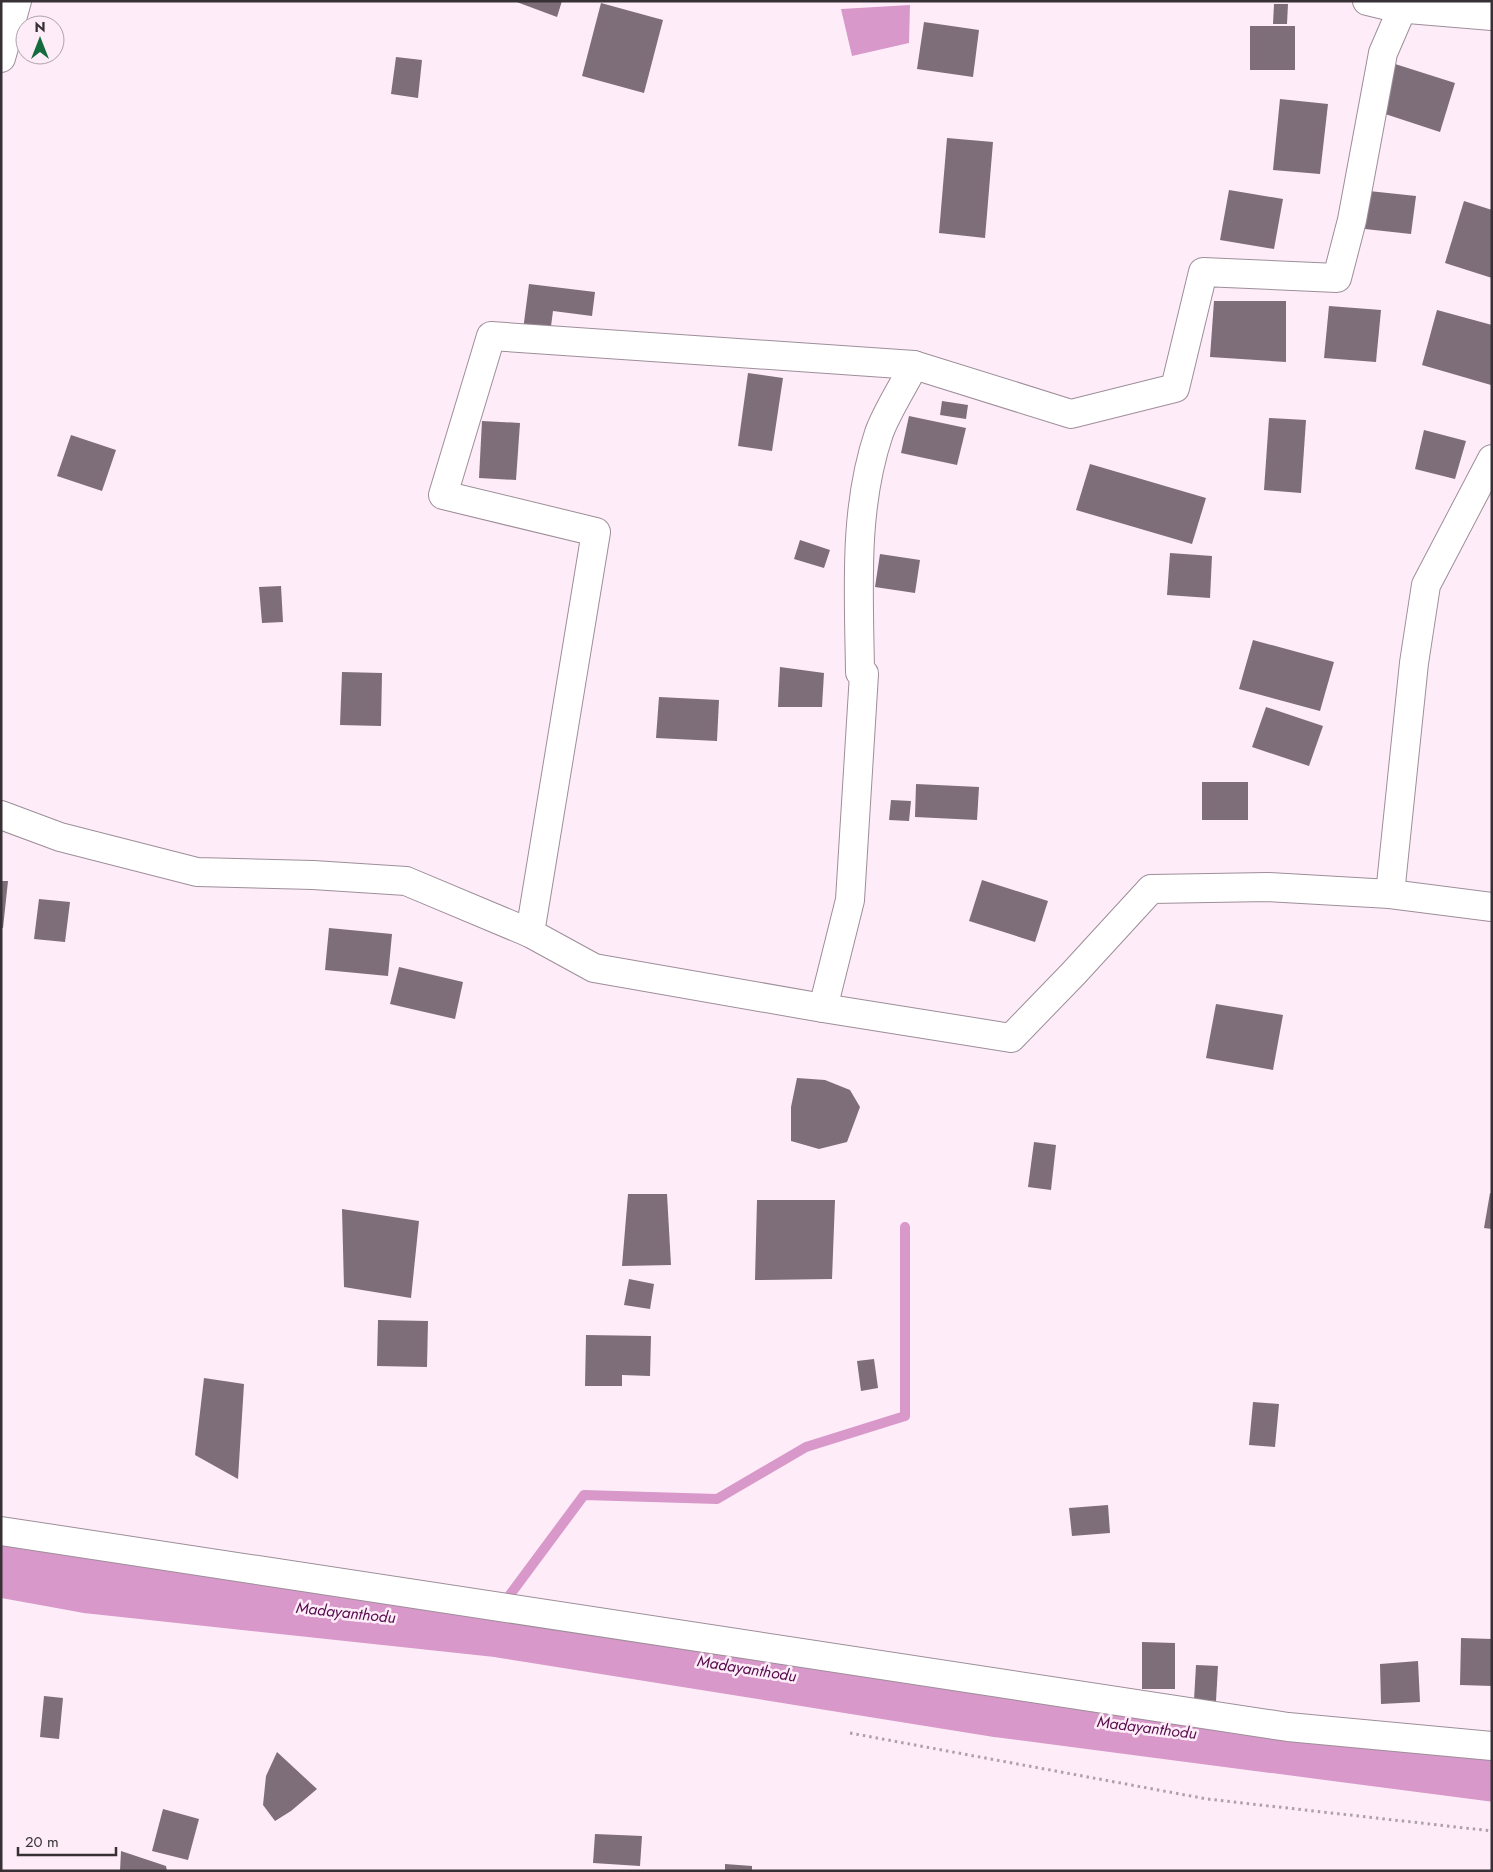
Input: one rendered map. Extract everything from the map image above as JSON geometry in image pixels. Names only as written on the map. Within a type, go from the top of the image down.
[{"type":"street","points":[[1,58],[17,1]]},
{"type":"street","points":[[1367,1],[1402,8],[1492,16]]},
{"type":"street","points":[[530,933],[596,532],[443,495],[491,336],[914,365],[1071,414],[1175,388],[1203,272],[1337,278],[1352,220],[1384,53],[1402,8]]},
{"type":"street","points":[[823,1008],[850,900],[864,674],[860,672],[859,564],[863,494],[880,432],[914,365]]},
{"type":"street","points":[[1390,894],[1414,662],[1426,585],[1492,459]]},
{"type":"street","points":[[1,815],[60,836],[197,872],[406,881],[530,933],[594,968],[823,1008],[1011,1038],[1151,889],[1268,887],[1390,894],[1492,907]]},
{"type":"street","points":[[1,1530],[1288,1727],[1492,1746]]},
{"type":"path","points":[[850,1733],[1207,1799],[1492,1831]]},
{"type":"shaded area","points":[[910,5],[909,43],[852,56],[841,9]]},
{"type":"building","points":[[514,1],[562,1],[557,17]]},
{"type":"building","points":[[601,3],[663,20],[644,93],[582,76]]},
{"type":"building","points":[[1274,4],[1288,4],[1287,24],[1273,24]]},
{"type":"building","points":[[924,22],[979,30],[973,77],[917,69]]},
{"type":"building","points":[[1250,26],[1295,26],[1295,70],[1250,70]]},
{"type":"building","points":[[396,57],[422,60],[418,98],[391,94]]},
{"type":"building","points":[[1392,63],[1455,83],[1440,132],[1376,111]]},
{"type":"building","points":[[1280,99],[1328,104],[1320,174],[1273,170]]},
{"type":"building","points":[[947,138],[993,142],[985,238],[939,233]]},
{"type":"building","points":[[1229,190],[1283,199],[1274,249],[1220,240]]},
{"type":"building","points":[[1369,191],[1416,196],[1411,234],[1365,229]]},
{"type":"building","points":[[1464,201],[1492,210],[1492,278],[1445,263]]},
{"type":"building","points":[[529,284],[595,292],[592,316],[553,311],[550,334],[523,330]]},
{"type":"building","points":[[1214,301],[1286,301],[1286,362],[1210,357]]},
{"type":"building","points":[[1329,306],[1381,310],[1376,362],[1324,358]]},
{"type":"building","points":[[1437,310],[1492,325],[1491,385],[1422,365]]},
{"type":"building","points":[[748,373],[783,378],[772,451],[738,446]]},
{"type":"building","points":[[942,401],[968,405],[966,419],[940,415]]},
{"type":"building","points":[[909,416],[966,428],[957,465],[901,453]]},
{"type":"building","points":[[1269,418],[1306,420],[1301,493],[1264,490]]},
{"type":"building","points":[[482,421],[520,423],[516,480],[479,478]]},
{"type":"building","points":[[1424,430],[1466,441],[1455,479],[1415,469]]},
{"type":"building","points":[[71,435],[116,450],[102,491],[57,476]]},
{"type":"building","points":[[1090,464],[1206,498],[1192,544],[1076,510]]},
{"type":"building","points":[[800,540],[830,550],[824,568],[794,559]]},
{"type":"building","points":[[1170,553],[1212,556],[1210,598],[1167,595]]},
{"type":"building","points":[[880,554],[920,560],[915,593],[875,587]]},
{"type":"building","points":[[281,586],[283,622],[262,623],[259,587]]},
{"type":"building","points":[[1253,640],[1334,662],[1320,711],[1239,689]]},
{"type":"building","points":[[780,667],[824,673],[822,707],[778,707]]},
{"type":"building","points":[[342,672],[382,673],[381,726],[340,725]]},
{"type":"building","points":[[659,697],[719,700],[717,741],[656,738]]},
{"type":"building","points":[[1266,707],[1323,726],[1309,766],[1252,747]]},
{"type":"building","points":[[1202,782],[1248,782],[1248,820],[1202,820]]},
{"type":"building","points":[[916,784],[979,787],[977,820],[915,817]]},
{"type":"building","points":[[891,800],[911,801],[909,821],[889,820]]},
{"type":"building","points":[[982,880],[1048,901],[1035,942],[969,921]]},
{"type":"building","points":[[1,881],[8,881],[3,928],[1,928]]},
{"type":"building","points":[[39,899],[70,902],[65,942],[34,939]]},
{"type":"building","points":[[329,928],[392,934],[388,976],[325,970]]},
{"type":"building","points":[[399,967],[463,982],[455,1019],[390,1004]]},
{"type":"building","points":[[1216,1004],[1283,1015],[1273,1070],[1206,1058]]},
{"type":"building","points":[[797,1078],[825,1080],[850,1090],[860,1107],[847,1142],[819,1149],[791,1141],[791,1107]]},
{"type":"building","points":[[1034,1142],[1056,1145],[1051,1190],[1028,1187]]},
{"type":"building","points":[[1490,1193],[1492,1194],[1492,1229],[1484,1228]]},
{"type":"building","points":[[628,1194],[667,1194],[671,1265],[622,1266]]},
{"type":"building","points":[[757,1200],[835,1200],[832,1279],[755,1280]]},
{"type":"building","points":[[342,1209],[419,1221],[411,1298],[344,1287]]},
{"type":"building","points":[[629,1279],[654,1284],[650,1309],[624,1305]]},
{"type":"building","points":[[378,1320],[428,1321],[427,1367],[377,1366]]},
{"type":"building","points":[[586,1335],[651,1336],[650,1376],[622,1375],[622,1386],[585,1386]]},
{"type":"building","points":[[874,1359],[878,1388],[861,1391],[857,1361]]},
{"type":"building","points":[[204,1378],[244,1384],[238,1479],[195,1455]]},
{"type":"building","points":[[1253,1402],[1279,1404],[1275,1447],[1249,1445]]},
{"type":"building","points":[[1108,1505],[1110,1533],[1072,1536],[1069,1508]]},
{"type":"building","points":[[1461,1638],[1492,1639],[1492,1686],[1460,1685]]},
{"type":"building","points":[[1142,1642],[1175,1643],[1175,1689],[1142,1689]]},
{"type":"building","points":[[1418,1661],[1420,1702],[1381,1704],[1380,1664]]},
{"type":"building","points":[[1196,1665],[1218,1666],[1216,1701],[1194,1700]]},
{"type":"building","points":[[44,1696],[63,1698],[59,1739],[40,1737]]},
{"type":"building","points":[[277,1752],[317,1789],[291,1811],[275,1821],[263,1805],[266,1776]]},
{"type":"building","points":[[163,1809],[199,1819],[188,1860],[152,1851]]},
{"type":"building","points":[[595,1834],[642,1836],[640,1866],[593,1863]]},
{"type":"building","points":[[121,1851],[166,1866],[167,1871],[120,1871]]},
{"type":"building","points":[[725,1864],[752,1866],[752,1871],[725,1871]]},
{"type":"waterway","points":[[486,1627],[584,1495],[717,1499],[806,1447],[905,1416],[905,1227]]},
{"type":"waterway","name":"Madayanthodu","points":[[1,1568],[89,1584],[500,1628],[1000,1708],[1492,1772]]}]
